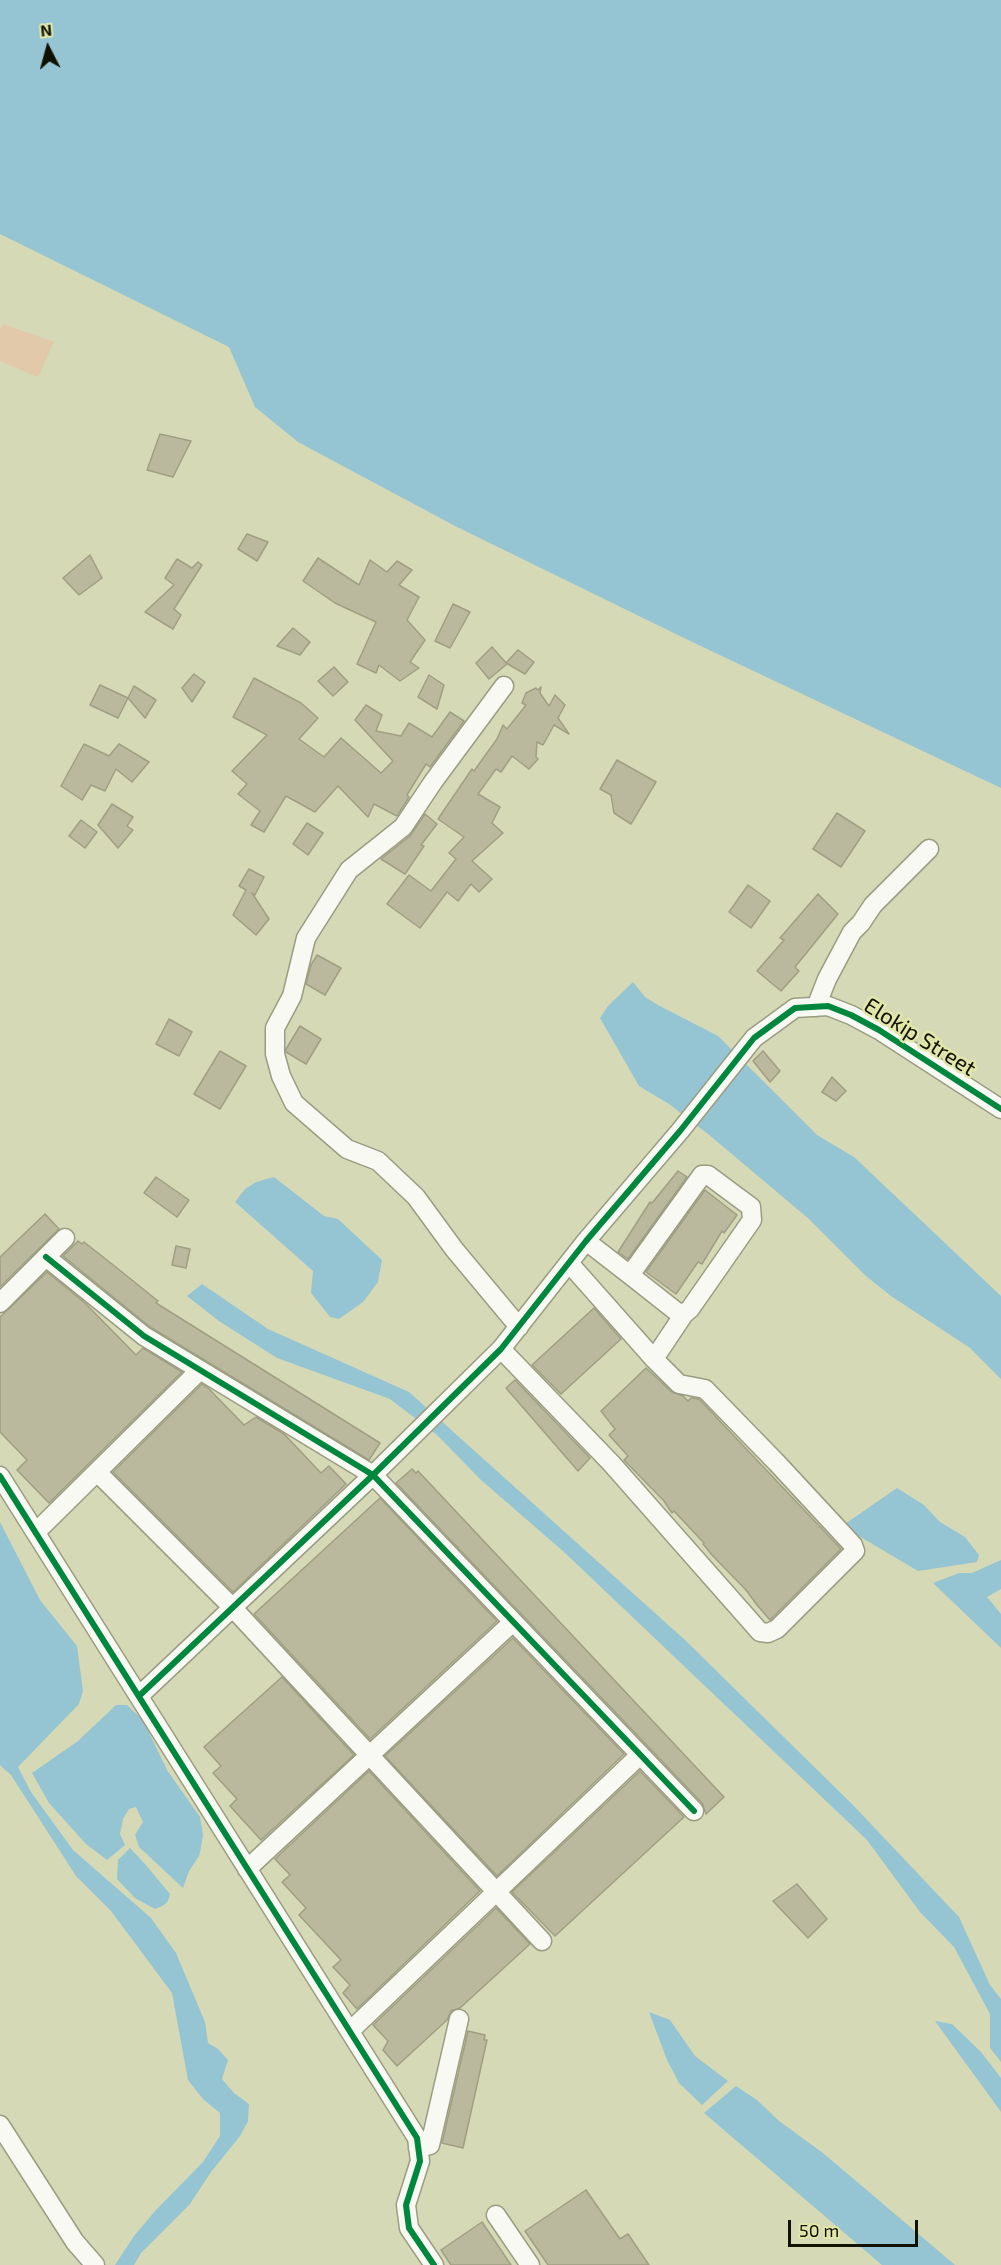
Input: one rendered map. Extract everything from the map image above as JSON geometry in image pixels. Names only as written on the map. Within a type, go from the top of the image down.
[{"type":"street","points":[[504,686],[433,782],[403,827],[349,870],[306,938],[292,996],[275,1028],[275,1054],[281,1076],[294,1103],[347,1149],[378,1161],[416,1197],[454,1249],[519,1327]]},
{"type":"street","points":[[816,1007],[827,979],[852,932],[873,905],[929,849]]},
{"type":"street","name":"Elokip Street","points":[[139,1696],[501,1349],[586,1241],[680,1131],[754,1038],[795,1008],[828,1006],[851,1015],[879,1030],[1001,1109]]},
{"type":"street","points":[[630,1275],[702,1175],[708,1175],[751,1207],[752,1220],[654,1359]]},
{"type":"street","points":[[0,1303],[65,1238]]},
{"type":"street","points":[[586,1241],[677,1312],[684,1314]]},
{"type":"street","points":[[46,1257],[144,1336],[372,1475],[694,1811]]},
{"type":"street","points":[[501,1349],[611,1463],[760,1632],[768,1633],[777,1629],[851,1557],[855,1551],[853,1545],[705,1389],[679,1384],[569,1263]]},
{"type":"street","points":[[36,1532],[200,1370]]},
{"type":"street","points":[[97,1472],[232,1608],[542,1941]]},
{"type":"street","points":[[0,1476],[417,2138],[420,2161],[406,2205],[409,2228],[434,2265]]},
{"type":"street","points":[[247,1869],[513,1622]]},
{"type":"street","points":[[350,2031],[640,1755]]},
{"type":"street","points":[[418,2148],[430,2145],[459,2019]]},
{"type":"street","points":[[0,2125],[75,2242],[95,2265]]},
{"type":"street","points":[[496,2215],[530,2265]]},
{"type":"shaded area","points":[[3,324],[54,342],[38,377],[0,361],[0,329]]},
{"type":"water","points":[[0,0],[1001,0],[1001,788],[686,639],[455,526],[298,442],[255,407],[229,347],[0,234]]},
{"type":"water","points":[[633,982],[645,997],[656,1004],[718,1036],[817,1135],[854,1157],[1001,1296],[1001,1379],[970,1348],[891,1296],[866,1276],[809,1219],[708,1134],[669,1104],[639,1086],[600,1018],[608,1006]]},
{"type":"water","points":[[274,1177],[324,1216],[338,1219],[382,1260],[378,1282],[363,1302],[339,1319],[330,1317],[311,1293],[313,1271],[235,1202],[245,1189],[256,1182]]},
{"type":"water","points":[[202,1284],[268,1329],[409,1392],[685,1640],[852,1804],[959,1917],[990,1985],[1001,1999],[1001,2062],[990,2048],[990,2014],[954,1947],[920,1912],[867,1840],[564,1552],[481,1480],[437,1435],[390,1399],[277,1358],[219,1321],[187,1296]]},
{"type":"water","points":[[897,1488],[924,1505],[940,1522],[965,1537],[979,1555],[977,1562],[918,1571],[842,1526]]},
{"type":"water","points":[[0,1522],[40,1600],[77,1646],[83,1691],[79,1704],[18,1767],[31,1792],[73,1850],[151,1918],[176,1953],[205,2022],[208,2043],[218,2049],[228,2060],[222,2079],[234,2093],[249,2104],[248,2121],[240,2136],[211,2172],[190,2204],[141,2253],[134,2265],[115,2265],[134,2236],[156,2210],[203,2162],[220,2136],[220,2113],[203,2099],[188,2080],[172,1993],[111,1911],[76,1876],[11,1775],[0,1765]]},
{"type":"water","points":[[1001,1560],[1001,1589],[987,1597],[1001,1614],[1001,1648],[933,1583],[959,1573],[972,1573]]},
{"type":"water","points":[[116,1705],[127,1705],[143,1720],[167,1770],[200,1817],[203,1835],[199,1856],[189,1871],[183,1888],[139,1847],[135,1835],[143,1822],[136,1807],[129,1809],[123,1819],[120,1834],[125,1845],[107,1860],[86,1844],[49,1803],[32,1773],[78,1741]]},
{"type":"water","points":[[130,1848],[170,1894],[164,1905],[155,1909],[135,1898],[117,1879],[118,1860]]},
{"type":"water","points":[[649,2012],[670,2020],[695,2056],[728,2081],[702,2105],[679,2083],[667,2060]]},
{"type":"water","points":[[935,2021],[952,2024],[981,2052],[1001,2078],[1001,2112]]},
{"type":"water","points":[[736,2086],[823,2153],[955,2265],[882,2265],[704,2113]]},
{"type":"building","points":[[160,434],[191,441],[173,477],[147,470]]},
{"type":"building","points":[[247,534],[268,542],[257,561],[238,549]]},
{"type":"building","points":[[90,555],[102,578],[79,595],[63,578]]},
{"type":"building","points":[[318,558],[359,585],[370,560],[387,572],[397,561],[412,570],[399,585],[419,597],[407,620],[425,640],[410,662],[419,668],[400,681],[379,665],[376,673],[357,664],[376,622],[335,603],[303,581]]},
{"type":"building","points":[[177,559],[192,568],[198,562],[202,565],[174,609],[181,615],[173,629],[145,612],[174,585],[165,578]]},
{"type":"building","points":[[453,604],[470,612],[450,648],[435,641]]},
{"type":"building","points":[[293,628],[310,642],[300,655],[277,646]]},
{"type":"building","points":[[492,647],[507,664],[489,679],[476,663]]},
{"type":"building","points":[[518,650],[534,662],[525,674],[506,663]]},
{"type":"building","points":[[334,667],[348,682],[333,696],[318,681]]},
{"type":"building","points":[[194,674],[205,682],[192,702],[182,688]]},
{"type":"building","points":[[429,675],[444,685],[437,709],[418,697]]},
{"type":"building","points":[[254,678],[301,703],[318,718],[299,739],[324,757],[341,738],[381,773],[393,761],[355,720],[366,705],[382,715],[376,731],[401,736],[409,723],[432,737],[450,712],[464,721],[430,767],[426,764],[397,816],[374,804],[368,817],[338,786],[315,812],[286,796],[264,832],[251,825],[260,811],[238,794],[247,784],[232,771],[267,735],[233,717]]},
{"type":"building","points":[[100,685],[128,698],[118,718],[90,705]]},
{"type":"building","points":[[134,686],[156,700],[145,718],[128,698]]},
{"type":"building","points":[[541,687],[540,693],[549,706],[555,695],[565,705],[558,718],[569,734],[554,725],[543,745],[537,742],[536,757],[538,759],[529,769],[512,756],[501,772],[496,769],[478,794],[500,807],[492,823],[503,833],[472,861],[492,879],[479,892],[471,884],[458,901],[447,892],[420,928],[387,904],[409,875],[431,891],[456,859],[449,853],[464,837],[438,819],[472,769],[474,771],[497,739],[503,725],[507,729],[526,705],[522,703],[526,693]]},
{"type":"building","points":[[84,744],[109,756],[119,744],[149,762],[132,782],[116,769],[105,791],[91,785],[82,800],[61,786]]},
{"type":"building","points":[[617,760],[656,782],[631,824],[614,813],[611,795],[600,789]]},
{"type":"building","points":[[112,804],[133,817],[127,826],[133,830],[118,848],[98,825]]},
{"type":"building","points":[[837,813],[865,831],[841,867],[813,849]]},
{"type":"building","points":[[425,814],[437,824],[421,845],[424,846],[405,874],[381,859],[410,836]]},
{"type":"building","points":[[81,820],[97,832],[85,848],[69,836]]},
{"type":"building","points":[[307,823],[323,833],[308,855],[293,844]]},
{"type":"building","points":[[249,869],[264,877],[255,895],[252,893],[269,919],[256,935],[233,915],[246,890],[239,886]]},
{"type":"building","points":[[748,885],[770,901],[751,928],[729,912]]},
{"type":"building","points":[[818,894],[838,914],[795,967],[799,971],[781,991],[757,971],[784,940],[780,938]]},
{"type":"building","points":[[317,955],[341,968],[325,995],[306,984],[311,965]]},
{"type":"building","points":[[169,1019],[192,1032],[179,1056],[156,1044]]},
{"type":"building","points":[[300,1026],[321,1039],[306,1064],[286,1052]]},
{"type":"building","points":[[220,1051],[246,1066],[220,1109],[194,1094]]},
{"type":"building","points":[[763,1051],[780,1071],[770,1082],[753,1061]]},
{"type":"building","points":[[832,1077],[846,1091],[836,1101],[822,1092]]},
{"type":"building","points":[[678,1171],[687,1177],[628,1259],[618,1252],[650,1202],[652,1203]]},
{"type":"building","points":[[156,1177],[189,1200],[177,1217],[144,1193]]},
{"type":"building","points":[[705,1190],[737,1215],[724,1233],[722,1231],[702,1264],[698,1262],[676,1294],[646,1272]]},
{"type":"building","points":[[45,1214],[59,1229],[0,1287],[0,1257]]},
{"type":"building","points":[[78,1241],[82,1244],[84,1242],[112,1264],[158,1301],[156,1303],[380,1443],[369,1460],[150,1327],[63,1256]]},
{"type":"building","points":[[176,1246],[190,1249],[186,1268],[172,1265]]},
{"type":"building","points":[[47,1272],[85,1303],[136,1355],[143,1348],[182,1372],[49,1503],[17,1470],[27,1460],[0,1432],[0,1317]]},
{"type":"building","points":[[594,1308],[621,1339],[561,1394],[532,1365]]},
{"type":"building","points":[[646,1368],[672,1392],[683,1396],[688,1401],[691,1398],[699,1399],[841,1549],[770,1620],[704,1543],[674,1511],[672,1513],[664,1501],[624,1460],[628,1456],[609,1435],[615,1429],[601,1411]]},
{"type":"building","points":[[515,1380],[590,1458],[578,1471],[506,1388]]},
{"type":"building","points":[[202,1384],[244,1425],[256,1417],[284,1434],[321,1473],[329,1466],[346,1484],[233,1592],[113,1472]]},
{"type":"building","points":[[412,1469],[416,1473],[418,1471],[724,1797],[706,1814],[702,1803],[396,1483]]},
{"type":"building","points":[[380,1498],[497,1621],[370,1739],[254,1614]]},
{"type":"building","points":[[513,1638],[624,1754],[497,1876],[385,1756]]},
{"type":"building","points":[[282,1677],[354,1755],[261,1840],[230,1806],[237,1799],[213,1773],[221,1766],[204,1747]]},
{"type":"building","points":[[369,1771],[480,1891],[357,2009],[343,1993],[350,1985],[333,1967],[341,1960],[299,1915],[306,1908],[282,1882],[290,1875],[275,1859]]},
{"type":"building","points":[[640,1771],[684,1817],[555,1936],[512,1892]]},
{"type":"building","points":[[797,1884],[827,1919],[808,1938],[773,1901]]},
{"type":"building","points":[[496,1908],[530,1944],[460,2008],[451,2011],[447,2020],[397,2066],[383,2050],[388,2041],[373,2025]]},
{"type":"building","points":[[468,2031],[485,2035],[484,2040],[487,2040],[463,2148],[442,2143]]},
{"type":"building","points":[[586,2190],[620,2239],[628,2234],[649,2265],[548,2265],[525,2231]]},
{"type":"building","points":[[482,2222],[511,2265],[451,2265],[441,2250]]},
{"type":"cycle path","points":[[139,1696],[373,1475],[501,1349],[586,1241],[680,1131],[754,1038],[795,1008],[828,1006],[851,1015],[879,1030],[1001,1109]]},
{"type":"cycle path","points":[[46,1257],[144,1336],[373,1475],[694,1811]]},
{"type":"cycle path","points":[[0,1476],[417,2138],[420,2161],[406,2205],[409,2228],[434,2265]]}]
